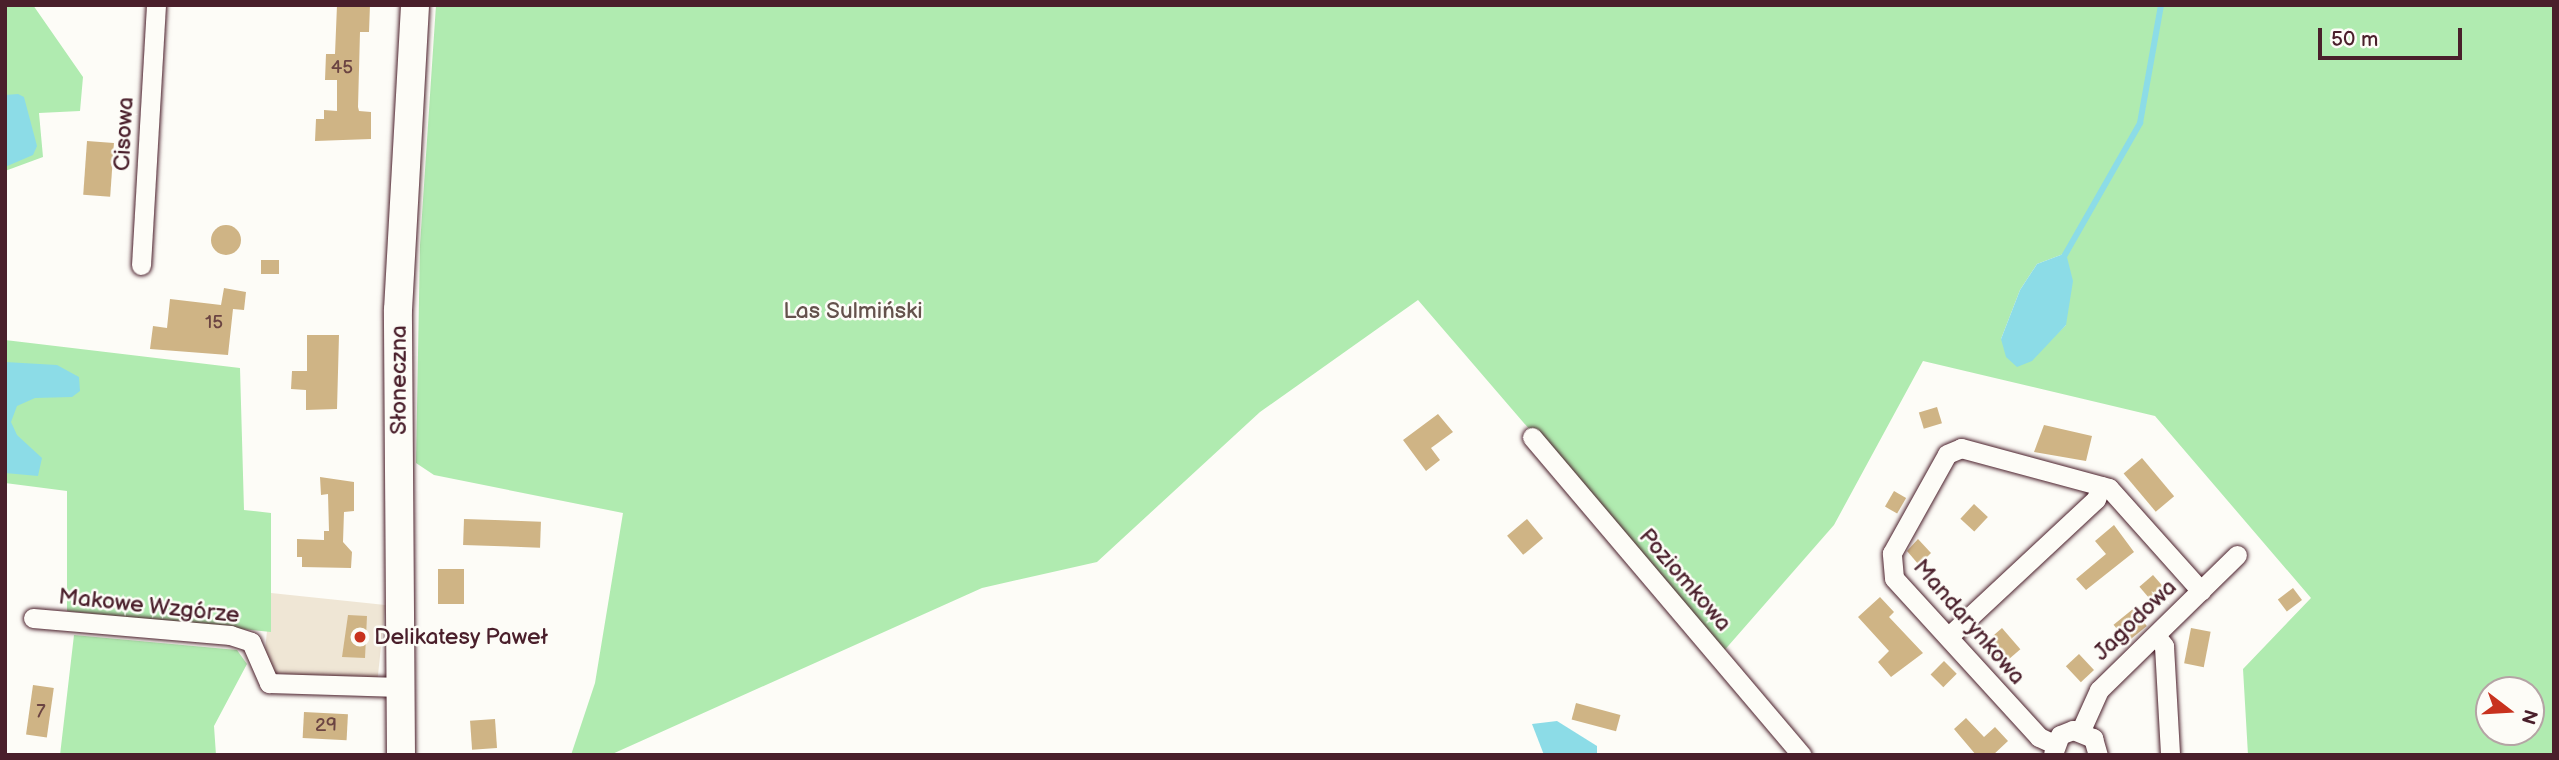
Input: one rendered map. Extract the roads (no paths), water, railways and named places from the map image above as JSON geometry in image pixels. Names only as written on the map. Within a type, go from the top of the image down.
[{"type":"street","name":"Cisowa","points":[[141,265],[156,5]]},
{"type":"street","name":"Słoneczna","points":[[401,755],[398,310],[415,5]]},
{"type":"street","name":"Poziomkowa","points":[[1532,437],[1802,755]]},
{"type":"street","name":"Mandarynkowa","points":[[2053,749],[1894,578],[1890,566],[1892,553],[1947,454],[1961,448],[2101,486],[2115,493],[2200,590]]},
{"type":"street","points":[[1948,637],[2096,499],[2101,486]]},
{"type":"street","name":"Jagodowa","points":[[2081,730],[2099,690],[2237,555]]},
{"type":"street","name":"Makowe Wzgórze","points":[[33,618],[230,635],[251,642],[270,683],[400,687]]},
{"type":"street","points":[[2156,636],[2164,646],[2170,755]]},
{"type":"street","points":[[2053,749],[2066,731],[2081,730],[2093,738],[2098,755]]},
{"type":"water","points":[[18,94],[24,97],[37,146],[33,155],[5,167],[5,95]]},
{"type":"water","points":[[2066,253],[2073,281],[2066,325],[2032,361],[2017,367],[2006,357],[2001,339],[2020,290],[2037,264]]},
{"type":"water","points":[[5,362],[57,365],[79,377],[80,391],[72,397],[35,398],[17,406],[11,422],[17,435],[42,458],[38,476],[5,473]]},
{"type":"water","points":[[1557,721],[1597,746],[1597,755],[1544,755],[1532,724]]},
{"type":"waterway","points":[[2062,260],[2140,123],[2161,5]]},
{"type":"place","name":"Delikatesy Paweł","points":[[360,637]]},
{"type":"park label","name":"Las Sulmiński","points":[[853,311]]}]
